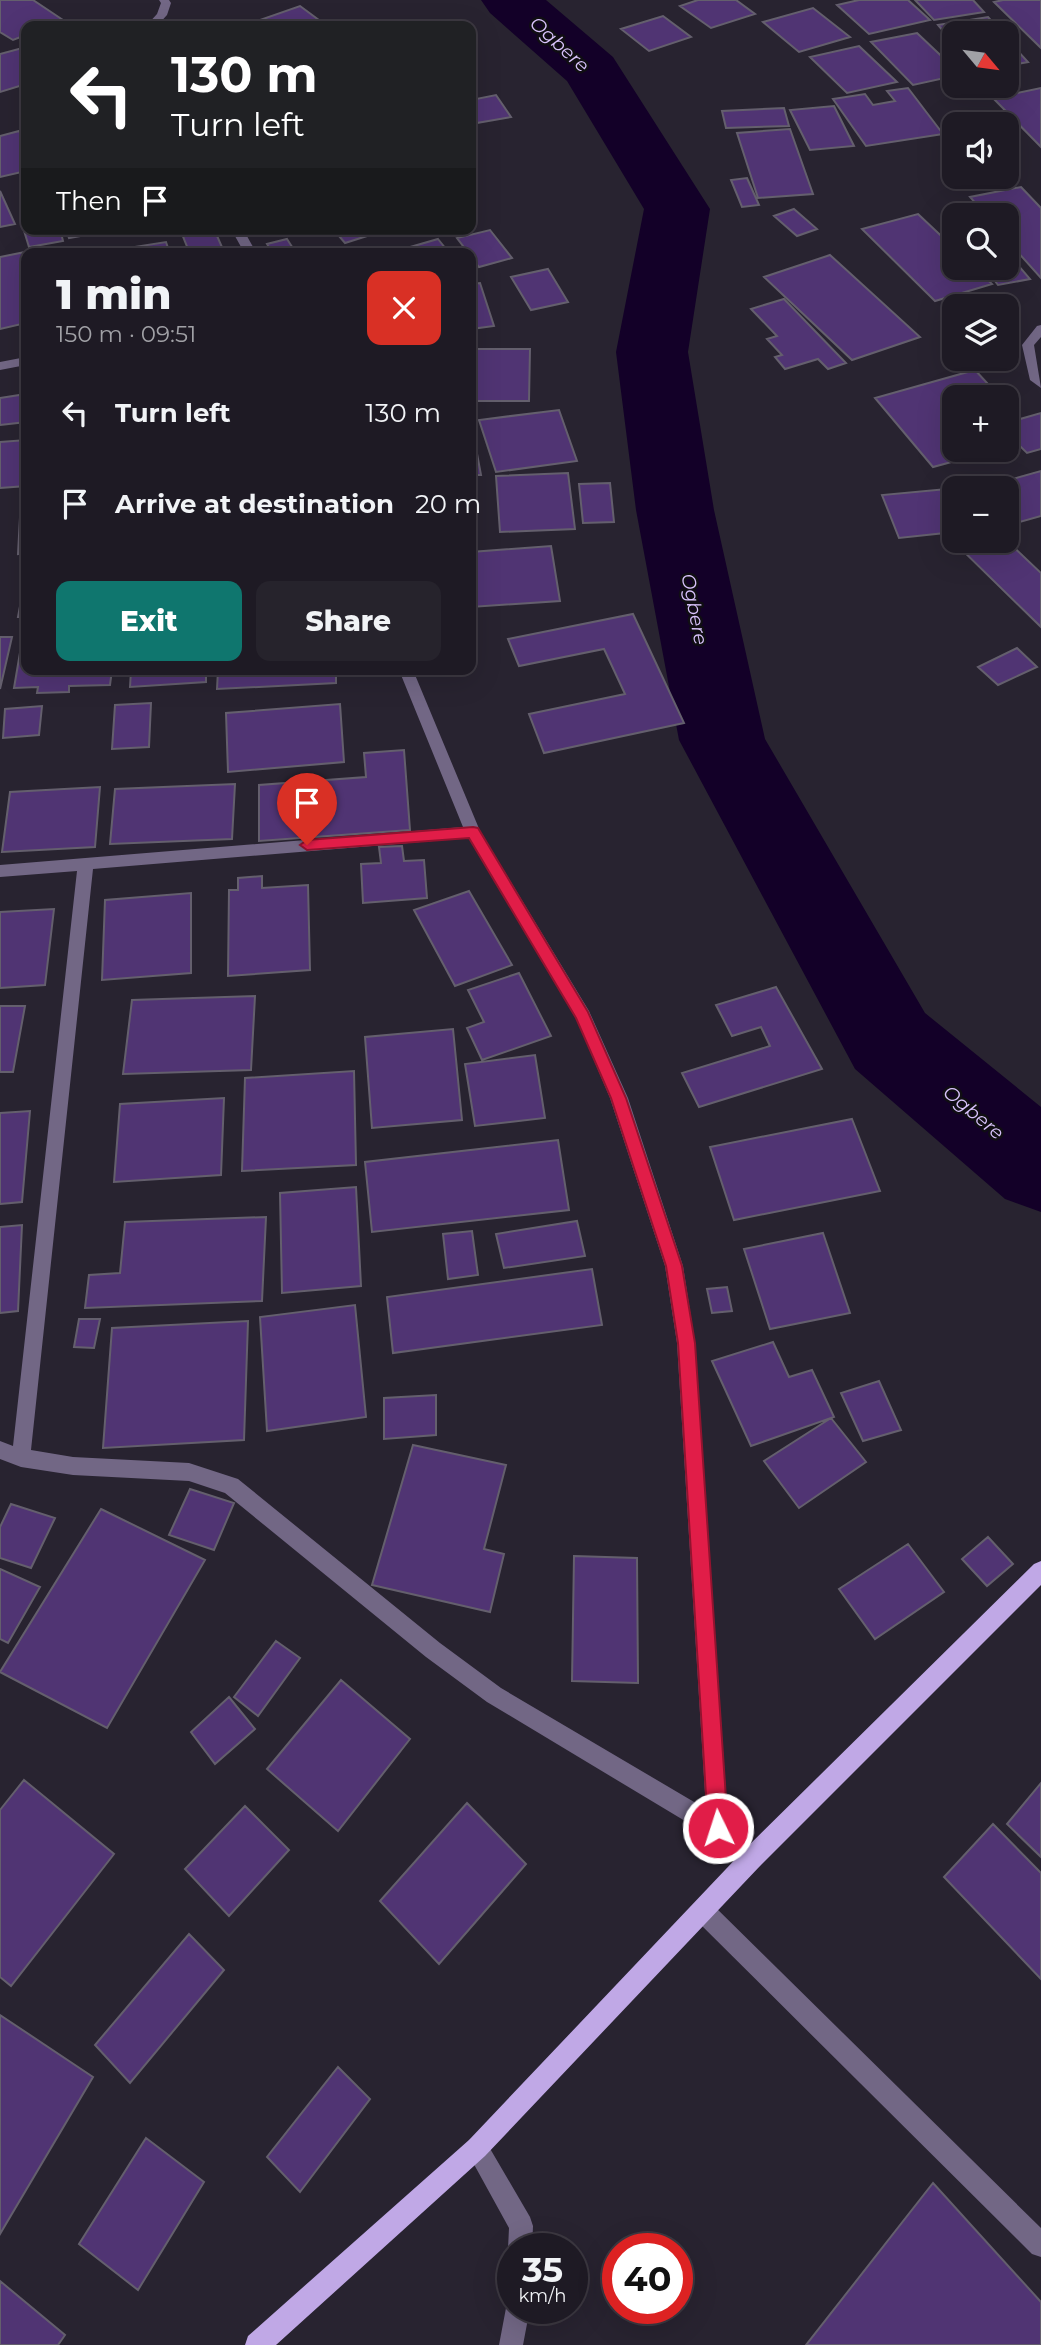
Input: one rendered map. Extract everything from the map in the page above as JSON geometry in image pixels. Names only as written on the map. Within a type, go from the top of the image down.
[{"type":"main road","points":[[257,2345],[477,2148],[752,1858],[1041,1571]]},
{"type":"street","points":[[156,21],[162,15],[166,3],[164,0]]},
{"type":"street","points":[[1041,329],[1028,345],[1036,380],[1041,384]]},
{"type":"street","points":[[0,366],[21,362]]},
{"type":"street","points":[[409,675],[473,832],[583,1016],[619,1098],[674,1266],[686,1343],[718,1828]]},
{"type":"street","points":[[0,871],[473,832]]},
{"type":"street","points":[[21,1458],[86,862]]},
{"type":"street","points":[[0,1450],[21,1458],[74,1466],[189,1472],[231,1486],[433,1650],[494,1695],[718,1828],[752,1858]]},
{"type":"street","points":[[703,1911],[1041,2245]]},
{"type":"street","points":[[477,2148],[521,2227],[521,2233]]},
{"type":"street","points":[[512,2345],[515,2324]]},
{"type":"building","points":[[0,0],[33,0],[63,20],[21,21],[21,37],[13,40],[0,32]]},
{"type":"building","points":[[698,0],[736,0],[755,14],[711,28],[680,6]]},
{"type":"building","points":[[859,0],[908,0],[930,20],[869,34],[837,5]]},
{"type":"building","points":[[915,0],[973,0],[984,12],[934,20]]},
{"type":"building","points":[[1041,0],[1041,48],[1019,26],[1019,21],[1013,21],[994,2]]},
{"type":"building","points":[[300,6],[320,21],[257,21]]},
{"type":"building","points":[[813,8],[850,37],[799,52],[763,22]]},
{"type":"building","points":[[663,16],[691,37],[649,51],[621,29]]},
{"type":"building","points":[[988,17],[992,21],[963,21]]},
{"type":"building","points":[[917,33],[942,57],[942,79],[913,85],[871,42]]},
{"type":"building","points":[[859,46],[897,82],[847,93],[810,57]]},
{"type":"building","points":[[21,48],[21,86],[0,92],[0,54]]},
{"type":"building","points":[[1019,52],[1028,62],[1019,64]]},
{"type":"building","points":[[908,88],[942,134],[866,146],[833,99],[865,94],[873,105],[895,101],[887,91]]},
{"type":"building","points":[[1041,88],[1041,147],[1019,125],[1019,112],[1007,112],[993,98],[1019,98],[1019,93]]},
{"type":"building","points":[[496,95],[511,117],[476,123],[476,99]]},
{"type":"building","points":[[834,106],[854,146],[810,150],[790,110]]},
{"type":"building","points":[[784,108],[789,126],[726,128],[722,111]]},
{"type":"building","points":[[790,129],[813,194],[758,198],[737,133]]},
{"type":"building","points":[[19,131],[21,172],[0,177],[0,136]]},
{"type":"building","points":[[747,178],[759,205],[742,207],[731,180]]},
{"type":"building","points":[[1019,187],[1041,208],[1041,278],[1019,253],[1019,203],[975,203],[970,197]]},
{"type":"building","points":[[0,191],[15,224],[0,227]]},
{"type":"building","points":[[794,209],[817,229],[797,236],[774,216]]},
{"type":"building","points":[[918,214],[942,237],[942,280],[988,280],[992,284],[958,294],[942,294],[942,299],[935,301],[862,229]]},
{"type":"building","points":[[490,230],[512,258],[479,267],[476,263],[476,248],[465,248],[457,238]]},
{"type":"building","points":[[25,235],[62,235],[63,241],[29,247]]},
{"type":"building","points":[[182,235],[217,235],[222,248],[188,248]]},
{"type":"building","points":[[338,235],[370,235],[345,243]]},
{"type":"building","points":[[287,239],[293,248],[269,248],[267,244]]},
{"type":"building","points":[[438,239],[445,248],[407,248]]},
{"type":"building","points":[[166,242],[168,248],[128,248]]},
{"type":"building","points":[[21,253],[21,324],[0,329],[0,257]]},
{"type":"building","points":[[830,255],[920,337],[852,360],[764,277]]},
{"type":"building","points":[[1019,266],[1030,279],[998,285],[994,280],[1019,280]]},
{"type":"building","points":[[548,269],[568,302],[531,310],[511,277]]},
{"type":"building","points":[[476,283],[480,283],[494,326],[476,328]]},
{"type":"building","points":[[784,299],[846,363],[828,369],[818,359],[785,369],[775,357],[782,355],[767,339],[777,336],[751,309]]},
{"type":"building","points":[[476,349],[530,349],[529,401],[476,401]]},
{"type":"building","points":[[971,371],[976,371],[989,385],[942,385],[942,462],[951,462],[933,467],[875,398]]},
{"type":"building","points":[[21,395],[21,423],[0,425],[0,398]]},
{"type":"building","points":[[559,410],[577,461],[496,472],[479,420]]},
{"type":"building","points":[[1041,413],[1041,449],[1027,453],[1019,445],[1019,418]]},
{"type":"building","points":[[21,440],[21,486],[0,488],[0,442]]},
{"type":"building","points":[[476,448],[481,475],[476,475]]},
{"type":"building","points":[[1041,471],[1041,516],[1019,522],[1019,477]]},
{"type":"building","points":[[568,473],[575,529],[500,532],[496,476]]},
{"type":"building","points":[[610,483],[614,522],[583,523],[579,484]]},
{"type":"building","points":[[942,489],[942,533],[899,538],[882,495]]},
{"type":"building","points":[[21,499],[21,554],[18,554]]},
{"type":"building","points":[[551,546],[560,601],[476,607],[476,552]]},
{"type":"building","points":[[1019,552],[1041,573],[1041,627],[965,553]]},
{"type":"building","points":[[633,614],[684,723],[544,753],[529,714],[625,694],[604,649],[519,666],[508,639]]},
{"type":"building","points":[[0,637],[12,637],[0,689]]},
{"type":"building","points":[[21,647],[21,675],[111,675],[110,685],[69,686],[69,692],[37,693],[38,687],[14,688]]},
{"type":"building","points":[[1017,648],[1037,667],[998,685],[978,667]]},
{"type":"building","points":[[131,675],[206,675],[206,682],[130,687]]},
{"type":"building","points":[[218,675],[336,675],[336,683],[217,689]]},
{"type":"building","points":[[151,703],[149,747],[112,749],[115,705]]},
{"type":"building","points":[[340,704],[344,762],[228,772],[226,713]]},
{"type":"building","points":[[42,706],[39,735],[3,738],[5,709]]},
{"type":"building","points":[[404,750],[410,830],[259,841],[259,785],[366,777],[364,753]]},
{"type":"building","points":[[235,784],[232,839],[110,844],[115,789]]},
{"type":"building","points":[[100,787],[95,847],[2,852],[10,792]]},
{"type":"building","points":[[402,846],[404,861],[424,860],[427,898],[363,903],[361,864],[381,863],[379,847]]},
{"type":"building","points":[[262,876],[262,888],[308,885],[310,970],[228,976],[229,890],[238,890],[238,878]]},
{"type":"building","points":[[469,891],[512,965],[455,986],[414,910]]},
{"type":"building","points":[[191,893],[191,973],[102,980],[105,900]]},
{"type":"building","points":[[54,909],[45,985],[0,988],[0,912]]},
{"type":"building","points":[[519,973],[551,1036],[482,1060],[467,1028],[484,1022],[468,990]]},
{"type":"building","points":[[776,987],[822,1069],[699,1107],[682,1073],[770,1046],[761,1027],[732,1036],[716,1005]]},
{"type":"building","points":[[255,996],[251,1070],[123,1074],[132,1000]]},
{"type":"building","points":[[0,1006],[25,1006],[13,1072],[0,1072]]},
{"type":"building","points":[[453,1029],[462,1120],[372,1128],[365,1037]]},
{"type":"building","points":[[535,1055],[545,1118],[475,1126],[465,1064]]},
{"type":"building","points":[[354,1071],[356,1165],[242,1171],[245,1078]]},
{"type":"building","points":[[224,1098],[221,1175],[114,1182],[120,1104]]},
{"type":"building","points":[[30,1111],[22,1202],[0,1204],[0,1113]]},
{"type":"building","points":[[852,1119],[880,1191],[734,1220],[710,1147]]},
{"type":"building","points":[[558,1140],[569,1210],[372,1232],[365,1162]]},
{"type":"building","points":[[356,1187],[361,1286],[282,1293],[280,1193]]},
{"type":"building","points":[[266,1217],[262,1301],[85,1308],[89,1275],[120,1273],[125,1222]]},
{"type":"building","points":[[577,1221],[585,1256],[504,1268],[496,1234]]},
{"type":"building","points":[[22,1225],[18,1311],[0,1313],[0,1227]]},
{"type":"building","points":[[472,1231],[478,1275],[448,1279],[443,1234]]},
{"type":"building","points":[[823,1233],[850,1313],[770,1329],[744,1249]]},
{"type":"building","points":[[592,1269],[602,1325],[393,1353],[387,1297]]},
{"type":"building","points":[[727,1287],[732,1311],[712,1313],[707,1289]]},
{"type":"building","points":[[355,1305],[366,1417],[267,1431],[260,1317]]},
{"type":"building","points":[[79,1319],[100,1319],[94,1348],[74,1347]]},
{"type":"building","points":[[248,1321],[244,1440],[103,1448],[112,1328]]},
{"type":"building","points":[[773,1342],[789,1377],[812,1370],[834,1417],[751,1446],[712,1361]]},
{"type":"building","points":[[879,1381],[901,1430],[863,1441],[841,1393]]},
{"type":"building","points":[[436,1395],[436,1435],[384,1439],[384,1398]]},
{"type":"building","points":[[831,1418],[866,1462],[799,1508],[764,1461]]},
{"type":"building","points":[[413,1445],[506,1465],[484,1549],[504,1554],[490,1612],[372,1585]]},
{"type":"building","points":[[190,1489],[234,1503],[214,1550],[169,1535]]},
{"type":"building","points":[[11,1504],[55,1518],[31,1568],[0,1558],[0,1527]]},
{"type":"building","points":[[101,1509],[205,1560],[107,1728],[0,1672]]},
{"type":"building","points":[[988,1537],[1013,1564],[987,1586],[962,1559]]},
{"type":"building","points":[[908,1544],[944,1592],[875,1639],[839,1589]]},
{"type":"building","points":[[574,1556],[637,1558],[638,1683],[572,1681]]},
{"type":"building","points":[[0,1569],[40,1587],[8,1643],[0,1639]]},
{"type":"building","points":[[276,1641],[300,1658],[258,1716],[234,1697]]},
{"type":"building","points":[[341,1680],[410,1739],[338,1831],[267,1769]]},
{"type":"building","points":[[229,1697],[255,1729],[215,1764],[191,1732]]},
{"type":"building","points":[[24,1780],[114,1854],[11,1986],[0,1977],[0,1810]]},
{"type":"building","points":[[1041,1783],[1041,1857],[1007,1824]]},
{"type":"building","points":[[467,1803],[526,1864],[439,1964],[380,1901]]},
{"type":"building","points":[[245,1806],[289,1850],[229,1916],[185,1869]]},
{"type":"building","points":[[993,1824],[1041,1873],[1041,1979],[944,1877]]},
{"type":"building","points":[[189,1934],[224,1970],[130,2083],[95,2045]]},
{"type":"building","points":[[0,2015],[93,2077],[0,2234]]},
{"type":"building","points":[[338,2067],[370,2099],[300,2192],[267,2157]]},
{"type":"building","points":[[146,2138],[204,2182],[138,2290],[79,2244]]},
{"type":"building","points":[[933,2183],[1041,2302],[1041,2345],[806,2345]]},
{"type":"building","points":[[0,2281],[65,2335],[58,2345],[0,2345]]},
{"type":"waterway","name":"Ogbere","points":[[511,0],[591,70],[677,209],[652,352],[675,510],[722,740],[890,1041],[1041,1168]]},
{"type":"route","points":[[307,845],[473,832],[583,1016],[619,1098],[674,1266],[686,1343],[718,1828]]}]
